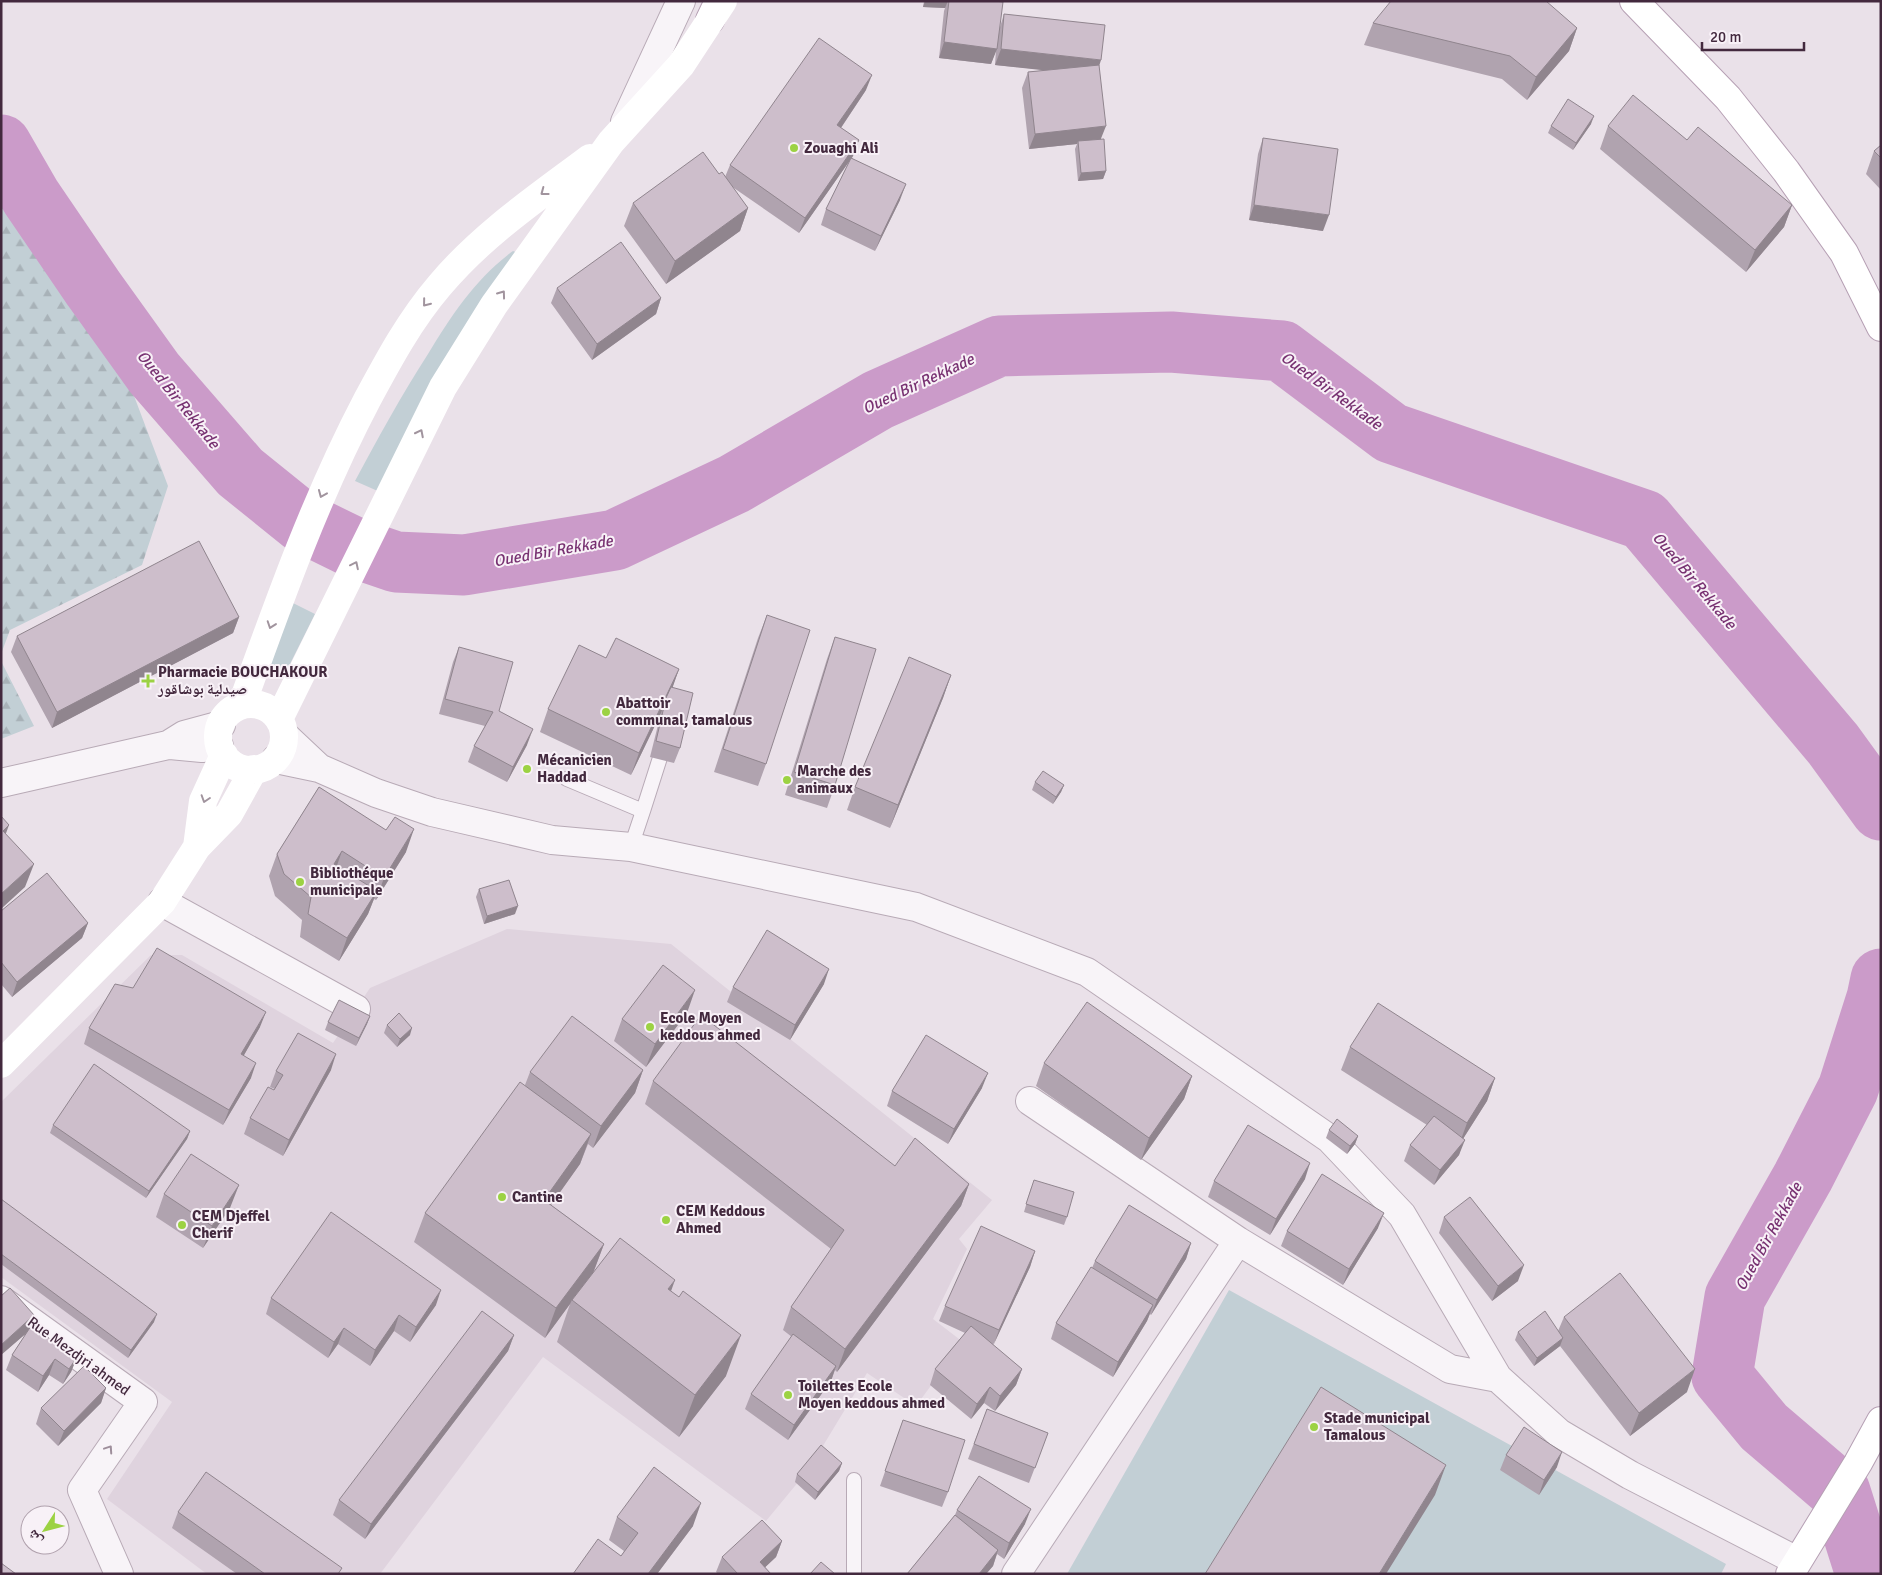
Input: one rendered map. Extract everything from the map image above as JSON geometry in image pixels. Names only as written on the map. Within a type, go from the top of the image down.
[{"type":"street","points":[[197,847],[203,801],[221,742],[225,716],[242,704],[287,579],[341,449],[399,339],[442,283],[494,230],[616,136],[681,1]]},
{"type":"street","points":[[1634,1],[1728,98],[1786,171],[1844,253],[1881,327]]},
{"type":"street","points":[[1,1064],[162,902],[197,847],[228,814],[273,746],[334,608],[443,387],[494,305],[616,136],[681,65],[717,8]]},
{"type":"street","points":[[242,704],[263,706],[272,710],[273,746]]},
{"type":"street","points":[[1,783],[168,745],[184,735],[221,742],[237,766],[273,746]]},
{"type":"street","points":[[273,746],[376,793],[432,812],[552,840],[631,847],[916,907],[1087,972],[1330,1140],[1402,1215],[1498,1378],[1559,1433],[1630,1475],[1796,1562],[1858,1463],[1881,1422]]},
{"type":"street","points":[[162,902],[356,1009]]},
{"type":"street","points":[[1030,1101],[1238,1241],[1450,1369],[1498,1378]]},
{"type":"street","points":[[1016,1574],[1238,1241]]},
{"type":"street","name":"Rue Mezdjri ahmed","points":[[1,1300],[143,1402],[82,1490],[119,1574]]},
{"type":"lane","points":[[631,847],[670,725]]},
{"type":"lane","points":[[567,779],[643,811]]},
{"type":"lane","points":[[854,1480],[854,1574]]},
{"type":"shaded area","points":[[507,929],[671,944],[992,1200],[959,1239],[967,1249],[933,1319],[963,1342],[916,1406],[867,1373],[809,1469],[766,1521],[543,1357],[380,1574],[207,1574],[107,1499],[172,1402],[1,1277],[1,1102],[151,955],[182,955],[333,1043],[370,988]]},
{"type":"green space","points":[[1,164],[70,271],[119,356],[168,486],[142,565],[10,630],[1,654]]},
{"type":"green space","points":[[513,251],[518,253],[380,492],[355,481],[408,386],[455,312],[487,273]]},
{"type":"green space","points":[[293,603],[315,614],[285,674],[275,678],[269,674],[267,668]]},
{"type":"green space","points":[[1,661],[34,726],[1,739]]},
{"type":"green space","name":"Stade municipal Tamalous","points":[[1229,1290],[1726,1564],[1721,1574],[1067,1574]]},
{"type":"building","points":[[949,1],[1003,2],[997,49],[944,42]]},
{"type":"building","points":[[1391,1],[1546,1],[1577,28],[1536,77],[1510,56],[1373,23]]},
{"type":"building","points":[[1004,14],[1105,25],[1101,60],[1001,49]]},
{"type":"building","name":"Zouaghi Ali","points":[[819,38],[872,75],[837,125],[859,140],[805,218],[730,165]]},
{"type":"building","points":[[1099,65],[1106,126],[1035,134],[1028,72]]},
{"type":"building","points":[[1633,95],[1687,140],[1698,127],[1792,205],[1755,250],[1608,126]]},
{"type":"building","points":[[1568,99],[1594,116],[1576,143],[1551,126]]},
{"type":"building","points":[[1263,138],[1338,149],[1329,215],[1254,205]]},
{"type":"building","points":[[1104,139],[1106,171],[1081,173],[1078,141]]},
{"type":"building","points":[[1881,145],[1881,158],[1874,151]]},
{"type":"building","points":[[703,152],[719,174],[722,172],[748,208],[675,261],[633,203]]},
{"type":"building","points":[[851,158],[906,184],[881,236],[826,209]]},
{"type":"building","points":[[621,242],[661,298],[597,344],[557,288]]},
{"type":"building","points":[[199,541],[239,617],[57,712],[17,636]]},
{"type":"building","points":[[767,615],[810,630],[766,764],[723,749]]},
{"type":"building","points":[[835,637],[876,649],[835,785],[794,772]]},
{"type":"building","name":"Abattoir communal, tamalous","points":[[616,638],[679,669],[639,753],[548,709],[579,645],[606,658]]},
{"type":"building","points":[[459,647],[513,662],[499,711],[533,729],[513,767],[474,746],[493,712],[445,699]]},
{"type":"building","points":[[909,657],[951,675],[898,805],[855,787]]},
{"type":"building","points":[[671,687],[693,693],[680,748],[656,741],[666,698]]},
{"type":"building","points":[[1043,771],[1064,785],[1056,797],[1035,782]]},
{"type":"building","name":"Bibliothéque municipale","points":[[319,787],[386,830],[395,817],[414,829],[384,878],[342,851],[334,864],[377,891],[347,938],[308,914],[311,897],[284,874],[277,854]]},
{"type":"building","points":[[1,816],[9,825],[3,831],[34,864],[1,894]]},
{"type":"building","points":[[47,873],[88,923],[17,982],[1,962],[1,911]]},
{"type":"building","points":[[509,880],[518,906],[487,916],[479,889]]},
{"type":"building","points":[[767,930],[829,969],[795,1025],[733,987]]},
{"type":"building","points":[[157,948],[266,1012],[241,1054],[256,1063],[229,1110],[89,1028],[115,984],[133,988]]},
{"type":"building","points":[[663,965],[695,990],[655,1044],[622,1019]]},
{"type":"building","points":[[339,1000],[370,1016],[359,1038],[328,1022]]},
{"type":"building","points":[[1087,1002],[1192,1076],[1149,1138],[1044,1063]]},
{"type":"building","points":[[1378,1003],[1495,1078],[1467,1123],[1350,1047]]},
{"type":"building","points":[[399,1013],[412,1028],[400,1039],[387,1025]]},
{"type":"building","points":[[701,1015],[895,1166],[915,1138],[969,1184],[845,1349],[791,1307],[844,1230],[653,1081]]},
{"type":"building","points":[[572,1016],[643,1070],[601,1126],[530,1072]]},
{"type":"building","points":[[298,1033],[336,1054],[289,1140],[250,1118],[268,1087],[274,1090],[283,1075],[276,1071]]},
{"type":"building","points":[[926,1035],[988,1073],[954,1129],[892,1091]]},
{"type":"building","points":[[94,1064],[190,1131],[149,1191],[53,1125]]},
{"type":"building","name":"Cantine","points":[[520,1082],[591,1134],[544,1200],[604,1244],[556,1308],[425,1213]]},
{"type":"building","points":[[1434,1116],[1465,1140],[1440,1170],[1410,1145]]},
{"type":"building","points":[[1337,1119],[1358,1136],[1350,1146],[1329,1130]]},
{"type":"building","points":[[1248,1125],[1310,1163],[1276,1219],[1214,1181]]},
{"type":"building","points":[[191,1154],[239,1185],[212,1226],[164,1194]]},
{"type":"building","points":[[1322,1174],[1384,1213],[1349,1269],[1287,1231]]},
{"type":"building","points":[[1034,1180],[1074,1192],[1067,1217],[1026,1204]]},
{"type":"building","points":[[1470,1197],[1524,1265],[1498,1286],[1444,1217]]},
{"type":"building","points":[[1,1199],[157,1314],[131,1350],[1,1254]]},
{"type":"building","points":[[1129,1205],[1191,1243],[1157,1300],[1095,1261]]},
{"type":"building","points":[[331,1212],[441,1290],[416,1327],[399,1315],[375,1350],[344,1328],[334,1342],[271,1298]]},
{"type":"building","points":[[981,1226],[1035,1251],[999,1330],[945,1306]]},
{"type":"building","points":[[620,1238],[675,1280],[668,1289],[679,1297],[683,1291],[741,1335],[695,1395],[572,1300]]},
{"type":"building","points":[[1091,1267],[1153,1305],[1118,1362],[1056,1323]]},
{"type":"building","points":[[1620,1273],[1695,1369],[1639,1413],[1564,1317]]},
{"type":"building","points":[[10,1288],[34,1315],[1,1345],[1,1296]]},
{"type":"building","points":[[482,1311],[514,1335],[371,1524],[339,1500]]},
{"type":"building","points":[[1545,1311],[1563,1338],[1537,1358],[1518,1332]]},
{"type":"building","points":[[31,1326],[77,1357],[69,1369],[55,1359],[43,1376],[12,1355]]},
{"type":"building","points":[[971,1326],[1022,1369],[1000,1396],[990,1387],[977,1404],[935,1369]]},
{"type":"building","name":"Toilettes Ecole Moyen keddous ahmed","points":[[793,1334],[836,1366],[794,1425],[751,1394]]},
{"type":"building","points":[[84,1366],[106,1388],[64,1431],[41,1408]]},
{"type":"building","points":[[1321,1387],[1446,1465],[1379,1574],[1205,1574]]},
{"type":"building","points":[[987,1409],[1048,1433],[1035,1468],[974,1444]]},
{"type":"building","points":[[903,1420],[965,1440],[948,1492],[885,1471]]},
{"type":"building","points":[[1524,1427],[1562,1452],[1544,1480],[1506,1455]]},
{"type":"building","points":[[821,1445],[842,1463],[818,1492],[797,1474]]},
{"type":"building","points":[[654,1467],[701,1503],[648,1574],[573,1574],[598,1539],[621,1556],[638,1533],[617,1517]]},
{"type":"building","points":[[206,1472],[342,1568],[338,1574],[265,1574],[178,1512]]},
{"type":"building","points":[[979,1476],[1031,1509],[1009,1543],[957,1510]]},
{"type":"building","points":[[955,1515],[998,1550],[979,1574],[907,1574]]},
{"type":"building","points":[[762,1520],[782,1541],[760,1562],[771,1574],[738,1574],[722,1557]]},
{"type":"building","points":[[821,1562],[835,1574],[810,1574]]},
{"type":"building","points":[[1,1563],[16,1574],[1,1574]]},
{"type":"waterway","name":"Oued Bir Rekkade","points":[[1,145],[31,197],[154,373],[240,472],[302,522],[355,548],[396,562],[464,565],[615,540],[734,484],[878,400],[999,346],[1171,342],[1282,351],[1391,433],[1644,520],[1833,744],[1881,810]]},
{"type":"waterway","name":"Oued Bir Rekkade","points":[[1866,1574],[1840,1492],[1764,1427],[1722,1376],[1735,1297],[1803,1177],[1848,1089],[1877,998],[1881,979]]},
{"type":"place","name":"Zouaghi Ali","points":[[794,148]]},
{"type":"place","name":"Pharmacie BOUCHAKOUR صيدلية بوشاقور","points":[[148,681]]},
{"type":"place","name":"Abattoir communal, tamalous","points":[[606,712]]},
{"type":"place","name":"Mécanicien Haddad","points":[[527,769]]},
{"type":"place","name":"Marche des animaux","points":[[787,780]]},
{"type":"place","name":"Bibliothéque municipale","points":[[300,882]]},
{"type":"place","name":"Ecole Moyen keddous ahmed","points":[[650,1027]]},
{"type":"place","name":"Cantine","points":[[502,1197]]},
{"type":"place","name":"CEM Keddous Ahmed","points":[[666,1220]]},
{"type":"place","name":"CEM Djeffel Cherif","points":[[182,1225]]},
{"type":"place","name":"Toilettes Ecole Moyen keddous ahmed","points":[[788,1395]]},
{"type":"place","name":"Stade municipal Tamalous","points":[[1314,1427]]}]
